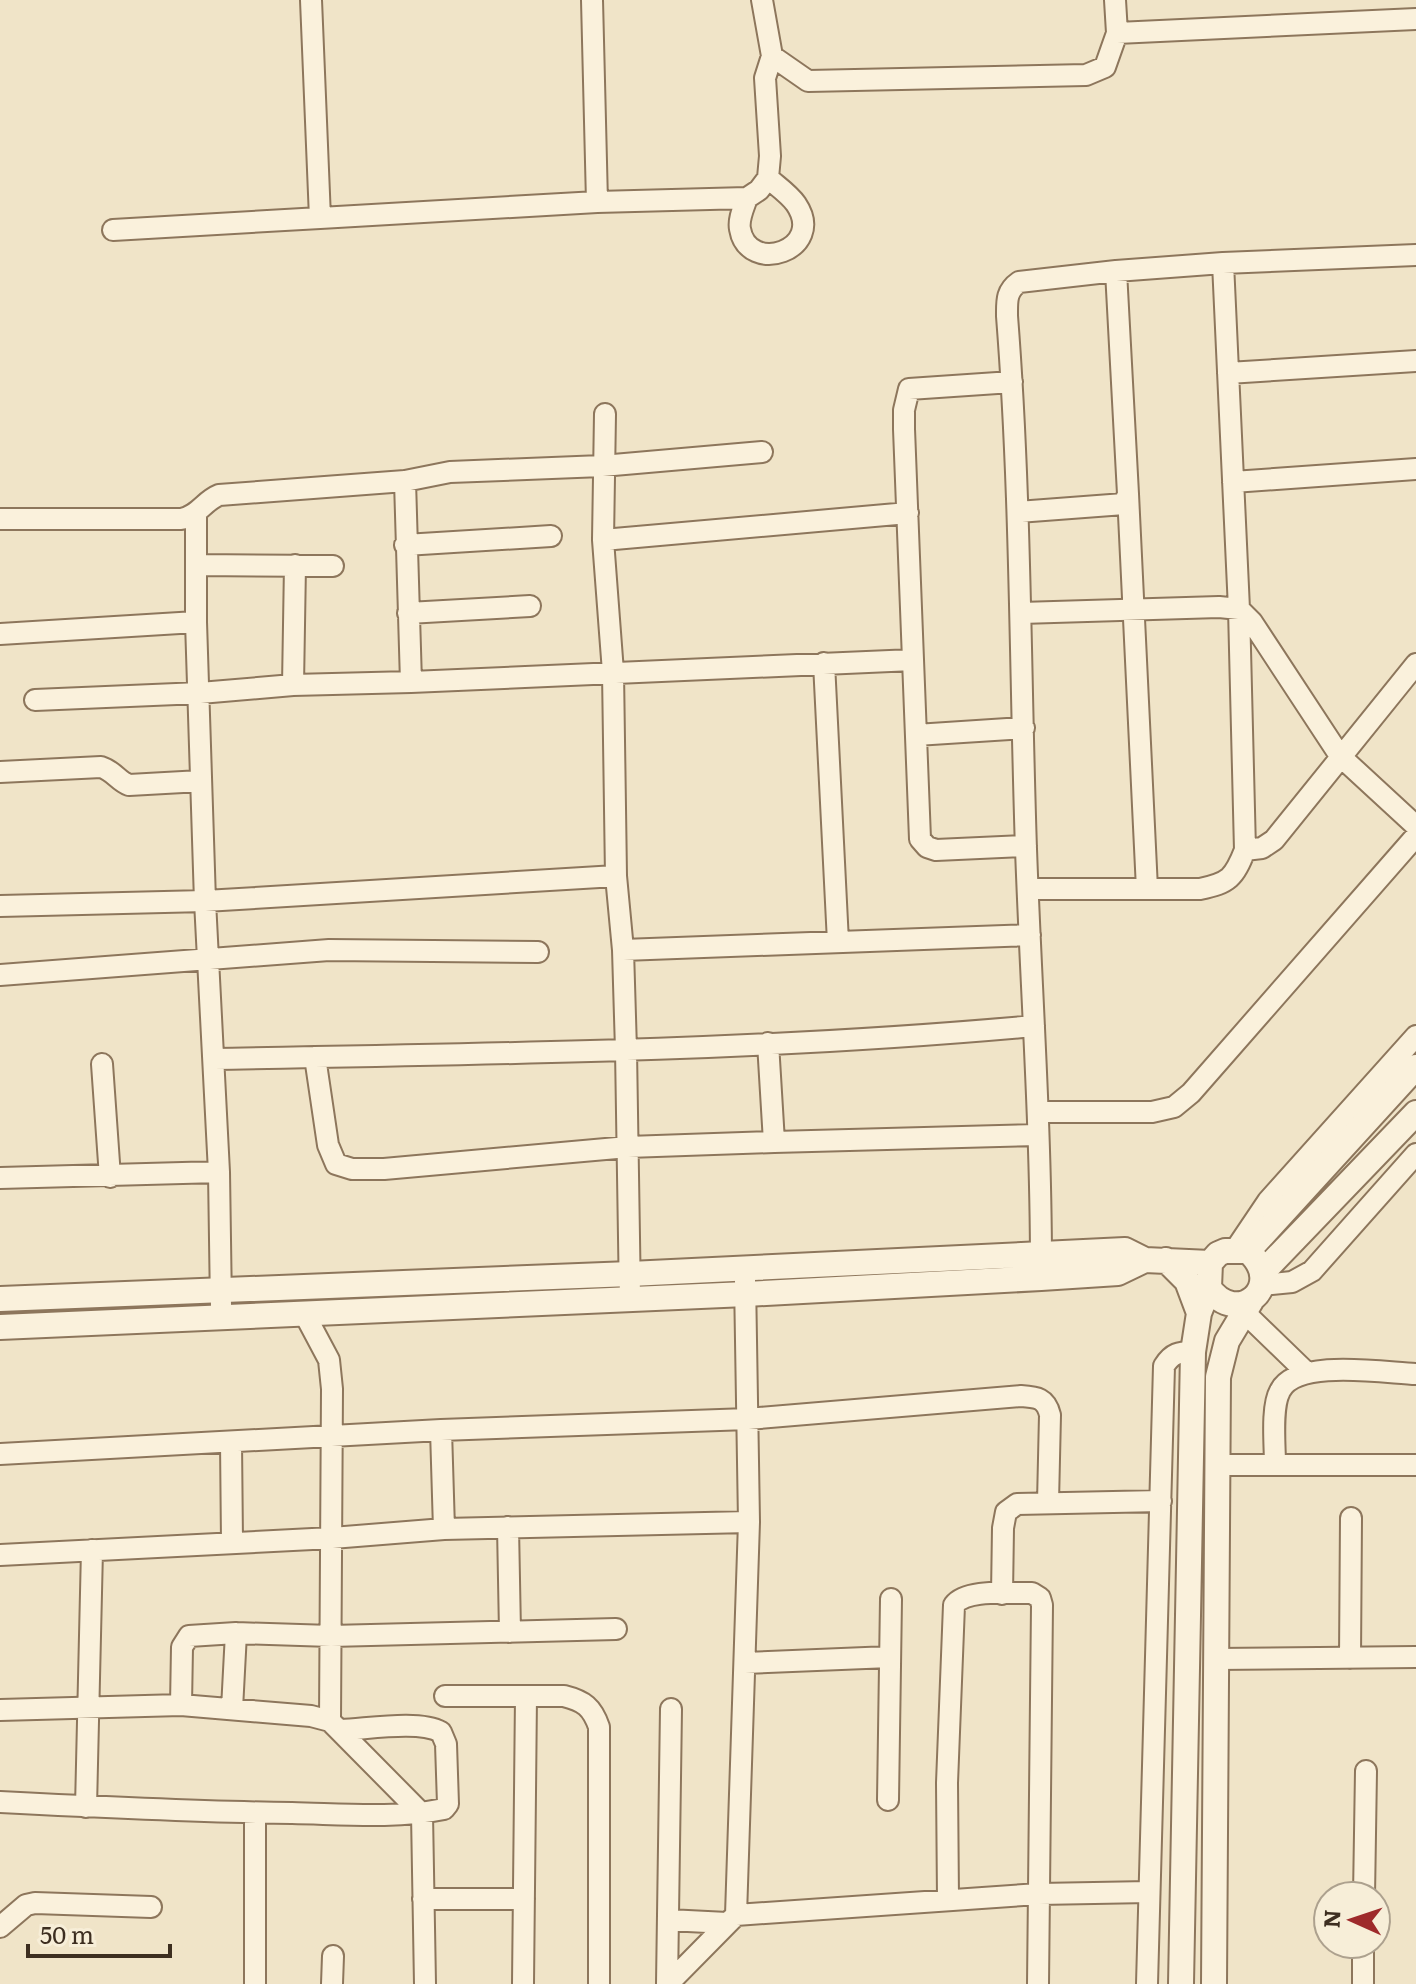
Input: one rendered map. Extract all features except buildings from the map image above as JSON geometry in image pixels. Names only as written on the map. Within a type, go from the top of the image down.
[{"type":"street","points":[[311,0],[320,218]]},
{"type":"street","points":[[592,0],[597,202]]},
{"type":"street","points":[[113,230],[597,202],[747,198],[759,190],[768,178],[770,156],[765,78],[772,56],[762,0]]},
{"type":"street","points":[[772,56],[808,81],[1086,75],[1105,67],[1117,33],[1115,0]]},
{"type":"street","points":[[1117,33],[1416,19]]},
{"type":"street","points":[[747,198],[740,229],[745,241],[753,250],[770,255],[790,251],[801,236],[799,210],[794,201],[768,178]]},
{"type":"street","points":[[1041,1267],[1018,512],[1007,300],[1010,288],[1019,282],[1116,271],[1416,255]]},
{"type":"street","points":[[1028,889],[1200,889],[1223,884],[1237,870],[1245,850],[1239,609],[1223,263]]},
{"type":"street","points":[[1116,271],[1147,889]]},
{"type":"street","points":[[1228,373],[1416,361]]},
{"type":"street","points":[[1012,382],[909,389],[904,410],[920,839],[927,847],[936,850],[1026,846]]},
{"type":"street","points":[[605,414],[603,540],[613,672],[616,876],[623,950],[630,1299]]},
{"type":"street","points":[[0,519],[181,519],[196,514],[210,499],[219,495],[405,481],[450,472],[602,466],[762,452]]},
{"type":"street","points":[[1233,482],[1416,469]]},
{"type":"street","points":[[405,481],[411,682]]},
{"type":"street","points":[[1018,512],[1113,506],[1124,504],[1128,494]]},
{"type":"street","points":[[603,540],[908,513]]},
{"type":"street","points":[[196,514],[196,622],[205,901],[219,1172],[221,1317]]},
{"type":"street","points":[[405,545],[551,536]]},
{"type":"street","points":[[196,565],[333,566]]},
{"type":"street","points":[[293,685],[295,565]]},
{"type":"street","points":[[408,613],[530,606]]},
{"type":"street","points":[[1021,613],[1239,609],[1252,622],[1340,756],[1416,826]]},
{"type":"street","points":[[0,634],[196,622]]},
{"type":"street","points":[[35,700],[200,693],[293,685],[913,660]]},
{"type":"street","points":[[824,663],[838,942]]},
{"type":"street","points":[[1245,850],[1262,848],[1274,840],[1416,664]]},
{"type":"street","points":[[916,735],[1024,728]]},
{"type":"street","points":[[0,772],[101,767],[110,769],[121,782],[129,785],[201,781]]},
{"type":"street","points":[[1038,1112],[1152,1112],[1174,1107],[1191,1093],[1416,836]]},
{"type":"street","points":[[0,906],[205,901],[616,876]]},
{"type":"street","points":[[623,950],[1030,935]]},
{"type":"street","points":[[0,975],[329,950],[538,952]]},
{"type":"street","points":[[214,1059],[626,1050],[946,1034],[1034,1026]]},
{"type":"street","points":[[1241,1250],[1268,1201],[1416,1036]]},
{"type":"street","points":[[768,1043],[774,1142]]},
{"type":"street","points":[[315,1057],[328,1145],[336,1164],[352,1169],[384,1169],[628,1147],[1038,1135]]},
{"type":"street","points":[[102,1064],[110,1177]]},
{"type":"street","points":[[1181,1984],[1193,1352],[1199,1313],[1209,1288],[1210,1263],[1218,1254],[1241,1250],[1416,1067]]},
{"type":"street","points":[[1209,1288],[1221,1302],[1241,1304],[1416,1113]]},
{"type":"street","points":[[1255,1292],[1292,1282],[1312,1271],[1416,1154]]},
{"type":"street","points":[[0,1178],[219,1172]]},
{"type":"street","points":[[0,1327],[746,1294],[1041,1267],[1125,1250],[1155,1260],[1187,1281],[1199,1313]]},
{"type":"street","points":[[1214,1984],[1218,1377],[1227,1341],[1255,1292],[1258,1260],[1241,1250]]},
{"type":"street","points":[[1155,1260],[1210,1263]]},
{"type":"street","points":[[0,1299],[745,1268],[1041,1267]]},
{"type":"street","points":[[667,1984],[731,1919],[749,1522],[745,1268]]},
{"type":"street","points":[[1255,1292],[1306,1372]]},
{"type":"street","points":[[304,1313],[329,1360],[333,1436],[331,1636],[336,1726],[422,1814],[425,1984]]},
{"type":"street","points":[[1147,1984],[1164,1366],[1169,1357],[1179,1352],[1193,1352]]},
{"type":"street","points":[[1275,1465],[1276,1402],[1280,1389],[1290,1380],[1306,1372],[1416,1374]]},
{"type":"street","points":[[0,1454],[441,1430],[748,1419],[1021,1396],[1039,1398],[1048,1405],[1048,1502]]},
{"type":"street","points":[[441,1430],[444,1529]]},
{"type":"street","points":[[231,1442],[232,1542]]},
{"type":"street","points":[[1218,1465],[1416,1465]]},
{"type":"street","points":[[1002,1594],[1003,1528],[1006,1512],[1017,1504],[1161,1501]]},
{"type":"street","points":[[1350,1658],[1351,1518]]},
{"type":"street","points":[[0,1555],[332,1538],[444,1529],[749,1522]]},
{"type":"street","points":[[508,1527],[510,1632]]},
{"type":"street","points":[[86,1807],[92,1550]]},
{"type":"street","points":[[948,1899],[947,1783],[954,1605],[965,1596],[1032,1593],[1040,1598],[1042,1605],[1038,1984]]},
{"type":"street","points":[[888,1800],[891,1599]]},
{"type":"street","points":[[181,1705],[185,1640],[189,1636],[616,1629]]},
{"type":"street","points":[[232,1709],[236,1633]]},
{"type":"street","points":[[745,1663],[890,1657]]},
{"type":"street","points":[[1216,1659],[1416,1657]]},
{"type":"street","points":[[445,1696],[564,1696],[583,1701],[593,1711],[599,1727],[599,1984]]},
{"type":"street","points":[[523,1984],[526,1696]]},
{"type":"street","points":[[0,1710],[181,1705],[311,1716],[336,1726],[433,1728],[441,1732],[446,1744],[448,1804],[444,1809],[422,1814],[255,1813],[0,1802]]},
{"type":"street","points":[[667,1984],[671,1709]]},
{"type":"street","points":[[1364,1880],[1366,1771]]},
{"type":"street","points":[[255,1813],[255,1984]]},
{"type":"street","points":[[668,1920],[731,1919],[948,1899],[1149,1892]]},
{"type":"street","points":[[423,1899],[524,1899]]},
{"type":"street","points":[[0,1927],[26,1905],[35,1903],[151,1907]]},
{"type":"street","points":[[332,1984],[333,1956]]},
{"type":"street","points":[[1363,1960],[1363,1984]]}]
